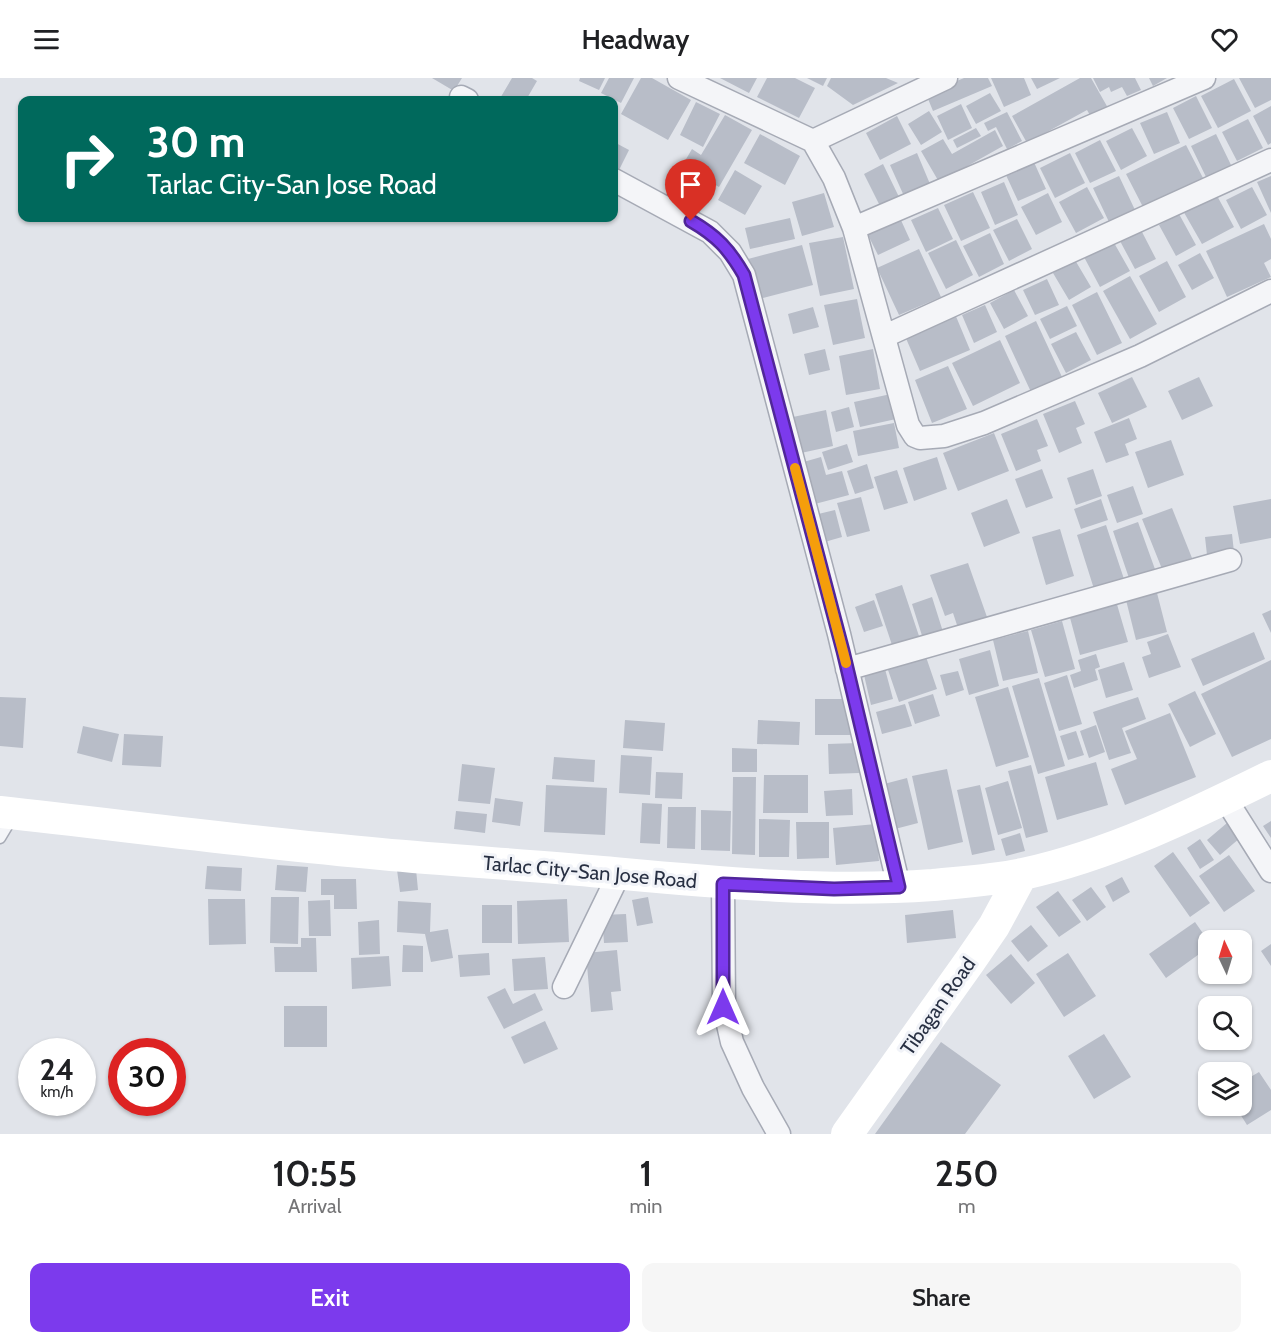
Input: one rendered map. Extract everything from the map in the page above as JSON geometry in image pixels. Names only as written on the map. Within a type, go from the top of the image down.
[{"type":"main road","name":"Tarlac City-San Jose Road","points":[[5,821],[723,884],[834,889],[899,887],[982,881],[1022,874],[1096,853],[1226,798],[1271,776]]},
{"type":"main road","name":"Tibagan Road","points":[[847,1134],[970,961],[1004,909],[1022,874]]},
{"type":"street","points":[[679,78],[813,141],[834,178],[854,228],[908,424],[915,436],[930,438],[944,436],[984,423],[1140,356],[1271,291]]},
{"type":"street","points":[[854,228],[1204,78]]},
{"type":"street","points":[[813,141],[928,81]]},
{"type":"street","points":[[885,336],[1271,160]]},
{"type":"street","points":[[618,182],[710,232],[730,252],[744,275],[847,669],[899,887]]},
{"type":"street","points":[[847,669],[1230,560]]},
{"type":"street","points":[[1226,798],[1271,871]]},
{"type":"street","points":[[564,987],[619,874]]},
{"type":"street","points":[[723,884],[723,1007],[732,1042],[753,1089],[778,1134]]},
{"type":"building","points":[[432,78],[462,78],[454,91]]},
{"type":"building","points":[[512,78],[532,78],[537,81],[528,96],[501,96]]},
{"type":"building","points":[[580,78],[605,78],[599,90],[579,81]]},
{"type":"building","points":[[609,78],[634,78],[621,103],[618,102],[618,96],[607,96],[601,93]]},
{"type":"building","points":[[641,78],[652,78],[691,100],[668,140],[621,114]]},
{"type":"building","points":[[720,78],[757,78],[749,93]]},
{"type":"building","points":[[767,78],[795,78],[815,88],[799,118],[757,97]]},
{"type":"building","points":[[807,78],[827,78],[823,86]]},
{"type":"building","points":[[831,78],[886,78],[898,83],[853,105],[827,86]]},
{"type":"building","points":[[964,78],[988,78],[992,86],[933,111],[926,94]]},
{"type":"building","points":[[991,78],[1024,78],[1031,95],[1004,107]]},
{"type":"building","points":[[1031,78],[1060,78],[1037,89]]},
{"type":"building","points":[[1080,78],[1091,78],[1108,108],[1091,117],[1087,110],[1027,143],[1012,116]]},
{"type":"building","points":[[1093,78],[1135,78],[1141,90],[1127,96],[1122,87],[1111,92],[1109,87],[1100,92]]},
{"type":"building","points":[[1149,78],[1167,78],[1153,86]]},
{"type":"building","points":[[1239,78],[1271,78],[1271,100],[1255,108]]},
{"type":"building","points":[[1234,79],[1251,111],[1218,128],[1201,96]]},
{"type":"building","points":[[990,93],[1001,111],[976,124],[966,106]]},
{"type":"building","points":[[1196,96],[1212,128],[1189,139],[1173,108]]},
{"type":"building","points":[[696,102],[720,114],[703,147],[680,135]]},
{"type":"building","points":[[961,104],[972,128],[948,140],[937,116]]},
{"type":"building","points":[[1271,106],[1271,143],[1268,145],[1253,116]]},
{"type":"building","points":[[929,111],[942,132],[921,145],[908,124]]},
{"type":"building","points":[[1007,112],[1022,141],[1007,149],[996,127],[988,131],[984,123]]},
{"type":"building","points":[[1167,112],[1180,143],[1154,154],[1140,123]]},
{"type":"building","points":[[725,115],[752,130],[719,187],[682,166],[692,149],[701,155]]},
{"type":"building","points":[[897,116],[911,144],[880,160],[866,133]]},
{"type":"building","points":[[1248,119],[1263,148],[1237,161],[1222,132]]},
{"type":"building","points":[[976,128],[981,136],[957,148],[953,140]]},
{"type":"building","points":[[1132,128],[1147,156],[1121,170],[1106,141]]},
{"type":"building","points":[[995,130],[1003,146],[939,182],[921,151],[943,139],[952,154]]},
{"type":"building","points":[[760,134],[800,156],[785,185],[744,163]]},
{"type":"building","points":[[1216,134],[1232,167],[1207,179],[1191,146]]},
{"type":"building","points":[[1100,140],[1116,171],[1090,183],[1075,153]]},
{"type":"building","points":[[618,144],[629,150],[618,172]]},
{"type":"building","points":[[1186,145],[1203,178],[1143,207],[1126,174]]},
{"type":"building","points":[[917,153],[930,184],[904,196],[890,165]]},
{"type":"building","points":[[1070,153],[1085,183],[1055,198],[1040,168]]},
{"type":"building","points":[[1033,160],[1046,189],[1018,201],[1005,173]]},
{"type":"building","points":[[883,164],[899,197],[880,206],[864,174]]},
{"type":"building","points":[[735,170],[762,186],[745,215],[718,200]]},
{"type":"building","points":[[680,171],[713,190],[696,218],[664,199]]},
{"type":"building","points":[[1119,176],[1135,210],[1109,222],[1093,188]]},
{"type":"building","points":[[1271,176],[1271,213],[1257,182]]},
{"type":"building","points":[[1004,182],[1018,215],[995,225],[981,192]]},
{"type":"building","points":[[1087,187],[1104,218],[1076,233],[1059,202]]},
{"type":"building","points":[[1252,187],[1267,215],[1241,229],[1226,200]]},
{"type":"building","points":[[973,192],[990,228],[961,241],[944,205]]},
{"type":"building","points":[[1215,192],[1234,227],[1202,244],[1182,209]]},
{"type":"building","points":[[824,193],[834,227],[802,236],[792,202]]},
{"type":"building","points":[[1048,193],[1062,222],[1036,235],[1021,207]]},
{"type":"building","points":[[938,208],[953,239],[926,252],[911,220]]},
{"type":"building","points":[[1179,214],[1196,245],[1176,256],[1159,225]]},
{"type":"building","points":[[790,218],[795,239],[750,249],[745,228]]},
{"type":"building","points":[[900,218],[910,240],[878,255],[867,233]]},
{"type":"building","points":[[1017,219],[1032,249],[1009,261],[993,230]]},
{"type":"building","points":[[1264,224],[1271,239],[1271,259],[1264,263],[1271,277],[1227,297],[1206,251]]},
{"type":"building","points":[[1141,230],[1156,259],[1135,269],[1120,241]]},
{"type":"building","points":[[990,233],[1004,264],[979,277],[963,246]]},
{"type":"building","points":[[843,237],[854,289],[820,296],[809,243]]},
{"type":"building","points":[[956,240],[973,275],[946,289],[928,253]]},
{"type":"building","points":[[1113,241],[1130,271],[1100,287],[1084,257]]},
{"type":"building","points":[[802,245],[813,285],[759,299],[748,259]]},
{"type":"building","points":[[919,249],[941,297],[899,315],[877,268]]},
{"type":"building","points":[[1200,253],[1214,278],[1192,290],[1178,265]]},
{"type":"building","points":[[1075,260],[1091,287],[1069,300],[1053,273]]},
{"type":"building","points":[[1167,261],[1186,297],[1159,312],[1139,276]]},
{"type":"building","points":[[1130,276],[1157,324],[1130,339],[1103,291]]},
{"type":"building","points":[[1047,279],[1059,305],[1035,315],[1023,290]]},
{"type":"building","points":[[1014,290],[1028,316],[1004,329],[990,303]]},
{"type":"building","points":[[1097,292],[1122,343],[1097,355],[1072,305]]},
{"type":"building","points":[[857,299],[865,338],[833,345],[824,305]]},
{"type":"building","points":[[985,305],[997,332],[974,343],[962,315]]},
{"type":"building","points":[[1067,306],[1077,326],[1050,339],[1040,319]]},
{"type":"building","points":[[813,307],[819,327],[793,334],[788,314]]},
{"type":"building","points":[[955,314],[970,350],[920,371],[905,336]]},
{"type":"building","points":[[1036,321],[1062,377],[1031,392],[1005,336]]},
{"type":"building","points":[[1076,332],[1091,360],[1066,373],[1051,344]]},
{"type":"building","points":[[1000,340],[1020,383],[973,406],[952,363]]},
{"type":"building","points":[[825,349],[830,370],[809,375],[804,354]]},
{"type":"building","points":[[873,349],[880,389],[846,395],[839,356]]},
{"type":"building","points":[[948,366],[967,409],[932,423],[915,380]]},
{"type":"building","points":[[1132,377],[1147,407],[1112,423],[1098,393]]},
{"type":"building","points":[[1199,377],[1213,406],[1182,420],[1168,391]]},
{"type":"building","points":[[891,394],[896,419],[860,427],[854,402]]},
{"type":"building","points":[[1075,401],[1085,424],[1076,428],[1082,443],[1059,453],[1043,414]]},
{"type":"building","points":[[849,407],[854,427],[836,432],[831,412]]},
{"type":"building","points":[[826,410],[833,446],[801,453],[793,417]]},
{"type":"building","points":[[1129,418],[1137,439],[1125,444],[1129,455],[1106,463],[1094,432]]},
{"type":"building","points":[[1037,419],[1048,446],[1037,450],[1041,461],[1016,471],[1001,434]]},
{"type":"building","points":[[894,423],[899,448],[858,456],[853,431]]},
{"type":"building","points":[[994,433],[1009,471],[958,491],[943,453]]},
{"type":"building","points":[[1171,440],[1184,475],[1148,488],[1135,452]]},
{"type":"building","points":[[847,444],[853,462],[828,470],[822,452]]},
{"type":"building","points":[[821,457],[826,475],[842,471],[849,495],[811,505],[800,463]]},
{"type":"building","points":[[937,457],[947,489],[914,501],[903,468]]},
{"type":"building","points":[[867,464],[874,488],[855,494],[847,471]]},
{"type":"building","points":[[1042,469],[1053,498],[1026,508],[1015,479]]},
{"type":"building","points":[[1093,469],[1102,496],[1076,505],[1067,478]]},
{"type":"building","points":[[897,470],[908,503],[884,510],[874,477]]},
{"type":"building","points":[[1133,486],[1143,514],[1117,523],[1107,495]]},
{"type":"building","points":[[861,497],[870,531],[847,537],[837,503]]},
{"type":"building","points":[[1007,499],[1020,533],[984,547],[971,513]]},
{"type":"building","points":[[1101,499],[1108,520],[1081,529],[1074,509]]},
{"type":"building","points":[[1271,499],[1271,538],[1240,544],[1233,506]]},
{"type":"building","points":[[1172,508],[1192,558],[1162,569],[1142,519]]},
{"type":"building","points":[[835,510],[842,537],[821,543],[814,515]]},
{"type":"building","points":[[1138,522],[1156,572],[1130,581],[1113,531]]},
{"type":"building","points":[[1106,525],[1124,579],[1094,589],[1077,535]]},
{"type":"building","points":[[1060,529],[1074,576],[1046,585],[1032,537]]},
{"type":"building","points":[[1232,534],[1234,552],[1207,555],[1205,537]]},
{"type":"building","points":[[968,563],[987,617],[958,628],[953,613],[945,616],[930,575]]},
{"type":"building","points":[[902,585],[920,639],[893,648],[875,594]]},
{"type":"building","points":[[1157,593],[1167,632],[1136,640],[1126,600]]},
{"type":"building","points":[[932,597],[944,635],[924,642],[912,604]]},
{"type":"building","points":[[874,600],[883,626],[864,632],[855,607]]},
{"type":"building","points":[[1116,601],[1128,642],[1080,655],[1069,614]]},
{"type":"building","points":[[1271,610],[1271,633],[1262,614]]},
{"type":"building","points":[[1062,621],[1075,669],[1045,677],[1031,630]]},
{"type":"building","points":[[1028,631],[1038,673],[1003,681],[993,640]]},
{"type":"building","points":[[1254,632],[1265,659],[1203,686],[1191,659]]},
{"type":"building","points":[[1168,634],[1181,667],[1149,678],[1142,657],[1151,654],[1147,642]]},
{"type":"building","points":[[990,650],[999,686],[969,695],[959,659]]},
{"type":"building","points":[[925,654],[937,689],[899,702],[887,667]]},
{"type":"building","points":[[1096,654],[1100,667],[1095,669],[1098,680],[1074,688],[1070,675],[1081,671],[1078,660]]},
{"type":"building","points":[[1271,660],[1271,739],[1232,757],[1201,694]]},
{"type":"building","points":[[1124,662],[1133,690],[1106,698],[1098,670]]},
{"type":"building","points":[[885,669],[893,699],[871,705],[864,675]]},
{"type":"building","points":[[958,671],[964,690],[946,696],[940,675]]},
{"type":"building","points":[[1067,675],[1082,724],[1059,731],[1044,683]]},
{"type":"building","points":[[1039,678],[1065,766],[1038,774],[1012,686]]},
{"type":"building","points":[[1008,687],[1029,757],[996,767],[975,697]]},
{"type":"building","points":[[1195,691],[1216,734],[1190,747],[1168,704]]},
{"type":"building","points":[[933,694],[940,716],[915,724],[908,702]]},
{"type":"building","points":[[0,697],[26,698],[23,748],[0,746]]},
{"type":"building","points":[[1138,697],[1146,719],[1122,728],[1131,753],[1109,760],[1093,712]]},
{"type":"building","points":[[815,699],[852,699],[852,735],[815,735]]},
{"type":"building","points":[[905,704],[912,726],[882,734],[876,712]]},
{"type":"building","points":[[1170,713],[1196,777],[1125,805],[1111,769],[1137,759],[1125,731]]},
{"type":"building","points":[[625,720],[665,723],[663,751],[623,748]]},
{"type":"building","points":[[758,720],[800,722],[799,745],[757,744]]},
{"type":"building","points":[[1096,725],[1105,752],[1089,758],[1080,731]]},
{"type":"building","points":[[83,726],[119,734],[112,762],[77,753]]},
{"type":"building","points":[[1076,731],[1084,755],[1068,760],[1060,736]]},
{"type":"building","points":[[124,734],[163,736],[161,767],[122,765]]},
{"type":"building","points":[[858,743],[859,773],[829,774],[828,744]]},
{"type":"building","points":[[732,748],[757,749],[757,772],[732,772]]},
{"type":"building","points":[[621,755],[652,757],[650,795],[619,793]]},
{"type":"building","points":[[554,757],[595,760],[594,782],[552,779]]},
{"type":"building","points":[[1096,762],[1108,805],[1057,820],[1045,777]]},
{"type":"building","points":[[462,764],[495,768],[490,804],[458,801]]},
{"type":"building","points":[[1031,765],[1048,832],[1026,838],[1008,771]]},
{"type":"building","points":[[947,769],[963,842],[928,850],[912,776]]},
{"type":"building","points":[[656,772],[683,773],[682,799],[655,798]]},
{"type":"building","points":[[764,775],[808,775],[808,813],[763,813]]},
{"type":"building","points":[[733,777],[756,777],[755,855],[732,854]]},
{"type":"building","points":[[907,778],[918,823],[895,829],[884,784]]},
{"type":"building","points":[[1008,781],[1022,828],[998,835],[985,788]]},
{"type":"building","points":[[546,785],[607,788],[605,835],[544,832]]},
{"type":"building","points":[[980,785],[995,850],[972,855],[957,790]]},
{"type":"building","points":[[852,789],[853,815],[826,816],[824,791]]},
{"type":"building","points":[[495,798],[523,802],[520,826],[492,822]]},
{"type":"building","points":[[642,803],[662,804],[660,844],[640,843]]},
{"type":"building","points":[[668,807],[696,807],[695,849],[667,848]]},
{"type":"building","points":[[701,810],[731,811],[730,851],[701,850]]},
{"type":"building","points":[[456,811],[487,814],[485,833],[454,829]]},
{"type":"building","points":[[759,819],[790,820],[789,857],[759,857]]},
{"type":"building","points":[[1271,821],[1271,838],[1263,826]]},
{"type":"building","points":[[796,822],[829,822],[829,858],[797,859]]},
{"type":"building","points":[[1227,823],[1240,838],[1220,855],[1207,840]]},
{"type":"building","points":[[876,824],[879,861],[836,865],[833,828]]},
{"type":"building","points":[[1020,833],[1025,851],[1006,856],[1001,839]]},
{"type":"building","points":[[1200,839],[1214,860],[1200,869],[1187,848]]},
{"type":"building","points":[[1173,852],[1210,903],[1190,917],[1154,866]]},
{"type":"building","points":[[1229,855],[1255,891],[1224,912],[1199,876]]},
{"type":"building","points":[[277,865],[308,867],[306,892],[275,890]]},
{"type":"building","points":[[207,866],[242,868],[241,891],[205,889]]},
{"type":"building","points":[[416,869],[418,890],[400,892],[397,870]]},
{"type":"building","points":[[1122,877],[1130,892],[1113,902],[1105,886]]},
{"type":"building","points":[[321,879],[356,879],[357,909],[334,909],[334,895],[321,895]]},
{"type":"building","points":[[1091,887],[1106,907],[1087,921],[1072,900]]},
{"type":"building","points":[[1058,891],[1081,922],[1059,937],[1036,907]]},
{"type":"building","points":[[271,897],[299,897],[298,944],[270,943]]},
{"type":"building","points":[[648,897],[653,923],[637,926],[632,900]]},
{"type":"building","points":[[208,899],[245,899],[246,944],[209,945]]},
{"type":"building","points":[[567,899],[569,942],[518,944],[517,901]]},
{"type":"building","points":[[330,900],[331,936],[309,936],[308,901]]},
{"type":"building","points":[[398,901],[431,903],[430,932],[448,929],[453,958],[431,962],[425,934],[397,932]]},
{"type":"building","points":[[482,905],[512,905],[512,943],[482,943]]},
{"type":"building","points":[[953,910],[956,938],[907,943],[905,915]]},
{"type":"building","points":[[626,914],[628,942],[604,943],[602,915]]},
{"type":"building","points":[[379,920],[380,954],[359,955],[358,922]]},
{"type":"building","points":[[1195,922],[1201,930],[1198,930],[1198,955],[1166,978],[1149,954]]},
{"type":"building","points":[[1031,925],[1048,946],[1028,962],[1011,941]]},
{"type":"building","points":[[301,938],[316,938],[317,972],[275,972],[274,947],[301,947]]},
{"type":"building","points":[[1271,944],[1271,966],[1261,951]]},
{"type":"building","points":[[403,945],[423,946],[423,972],[402,972]]},
{"type":"building","points":[[617,950],[621,991],[611,992],[613,1010],[591,1012],[586,953]]},
{"type":"building","points":[[489,953],[490,975],[460,977],[458,955]]},
{"type":"building","points":[[1068,953],[1096,996],[1064,1017],[1036,974]]},
{"type":"building","points":[[1011,954],[1035,983],[1011,1004],[986,975]]},
{"type":"building","points":[[389,956],[391,986],[352,989],[351,958]]},
{"type":"building","points":[[545,957],[548,989],[514,991],[512,959]]},
{"type":"building","points":[[505,988],[513,1004],[535,993],[543,1010],[504,1029],[487,997]]},
{"type":"building","points":[[284,1006],[327,1006],[327,1047],[284,1047]]},
{"type":"building","points":[[545,1021],[558,1049],[524,1064],[511,1037]]},
{"type":"building","points":[[1104,1034],[1131,1077],[1094,1099],[1068,1056]]},
{"type":"building","points":[[941,1042],[1001,1085],[965,1134],[875,1134]]},
{"type":"building","points":[[1259,1072],[1271,1090],[1271,1110],[1247,1125],[1241,1116],[1252,1116],[1252,1076]]},
{"type":"slow traffic","points":[[795,468],[846,663]]},
{"type":"route","points":[[691,221],[710,232],[730,252],[744,275],[843,651],[899,887],[834,889],[723,884],[723,1007]]}]
